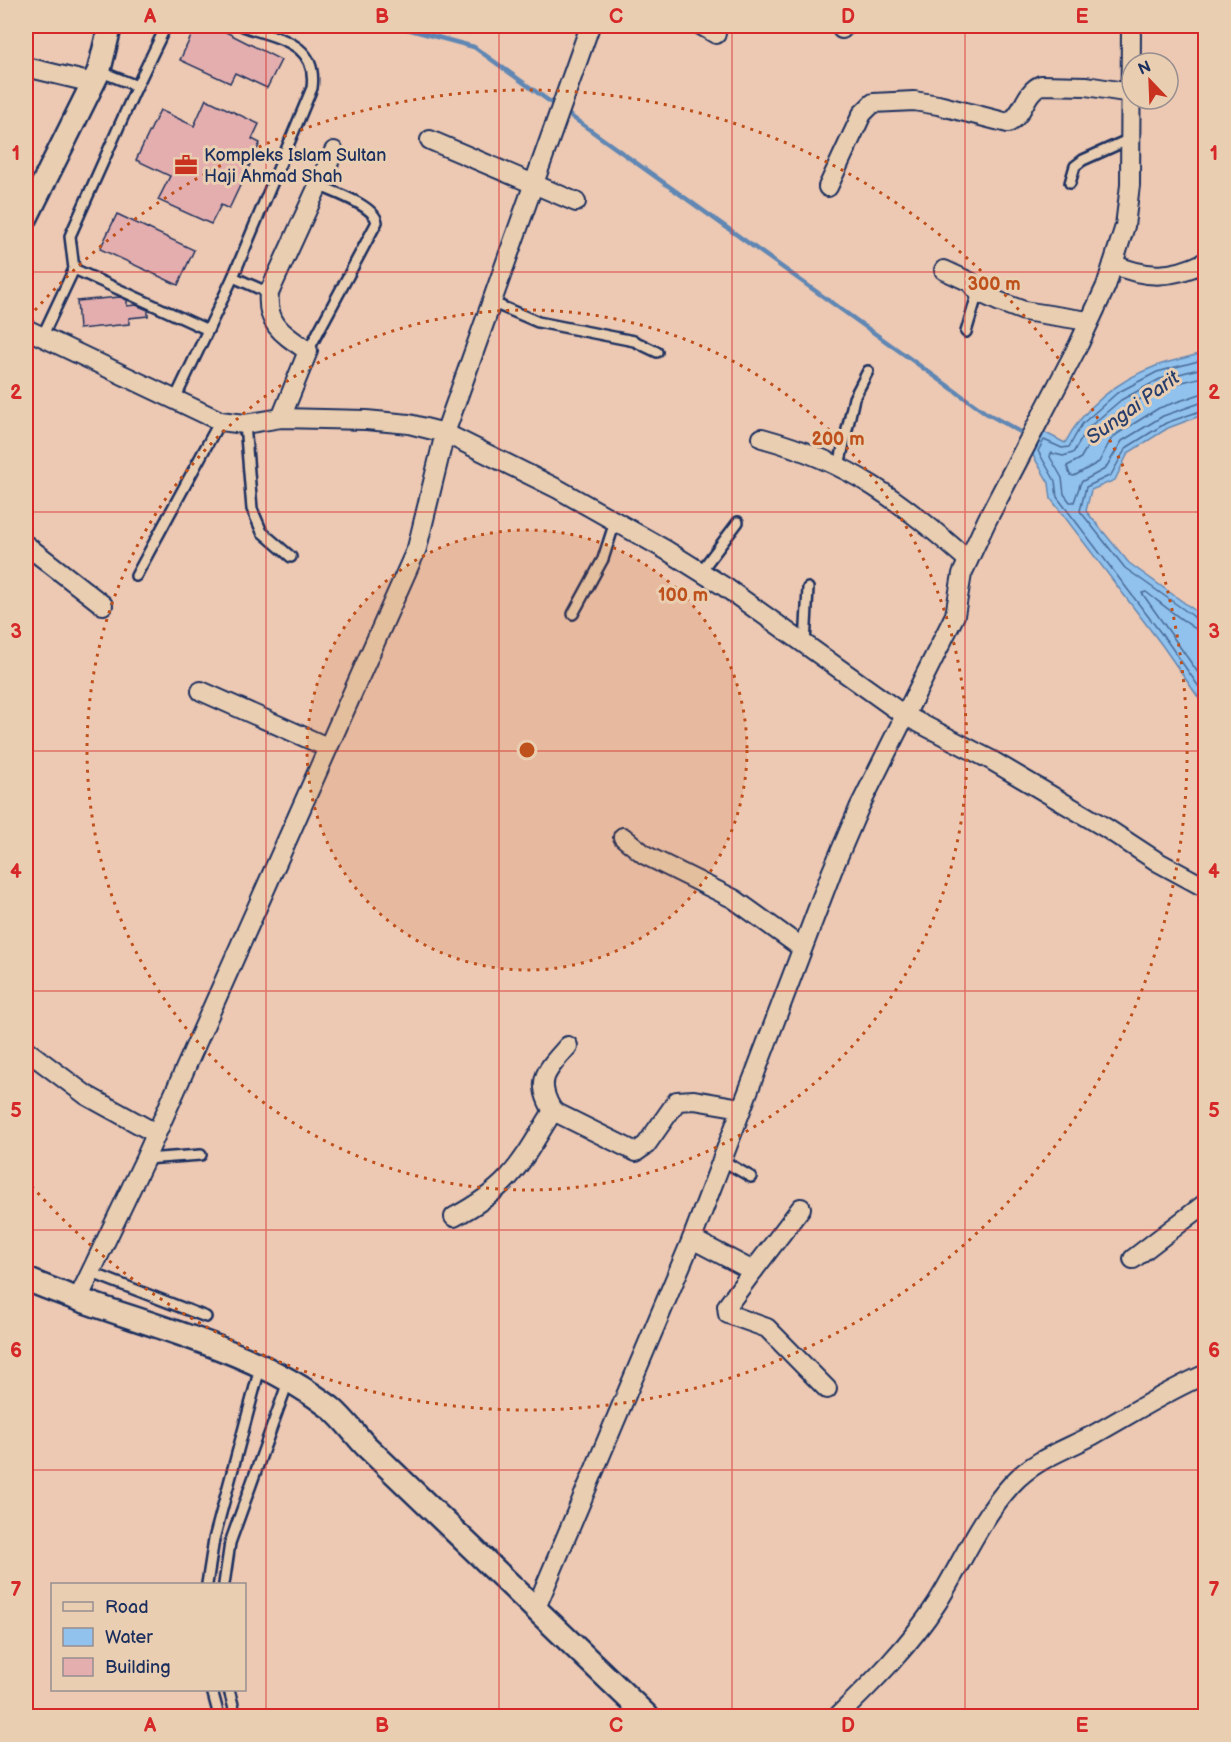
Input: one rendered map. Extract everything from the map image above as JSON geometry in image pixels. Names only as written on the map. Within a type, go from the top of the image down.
[{"type":"street","points":[[26,218],[96,77],[110,26]]},
{"type":"street","points":[[1131,26],[1131,51]]},
{"type":"street","points":[[78,1299],[145,1159],[417,548],[445,434],[568,84],[583,28]]},
{"type":"street","points":[[26,67],[96,77]]},
{"type":"street","points":[[828,187],[862,114],[873,103],[914,101],[1008,123],[1020,114],[1029,94],[1041,85],[1086,86],[1120,91]]},
{"type":"street","points":[[536,1608],[692,1239],[720,1159],[859,808],[955,615],[962,574],[968,560],[1012,467],[1038,422],[1088,321],[1113,264],[1125,226],[1130,185],[1131,111]]},
{"type":"street","points":[[430,140],[576,202]]},
{"type":"street","points":[[281,418],[308,351],[273,323],[267,310],[269,292],[334,151]]},
{"type":"street","points":[[1113,264],[1150,276],[1169,275],[1205,262]]},
{"type":"street","points":[[944,270],[970,282],[978,292],[1024,311],[1088,321]]},
{"type":"street","points":[[34,333],[220,421],[245,424],[281,418],[409,424],[445,434],[558,489],[701,571],[904,714],[990,760],[1206,888]]},
{"type":"street","points":[[762,438],[807,452],[868,481],[890,496],[968,560]]},
{"type":"street","points":[[26,545],[103,605]]},
{"type":"street","points":[[201,691],[327,747]]},
{"type":"street","points":[[623,837],[645,855],[734,899],[802,948]]},
{"type":"street","points":[[567,1046],[548,1069],[542,1084],[545,1098],[553,1111],[636,1152],[646,1145],[677,1101],[694,1100],[741,1108]]},
{"type":"street","points":[[26,1050],[86,1095],[155,1133]]},
{"type":"street","points":[[454,1217],[501,1188],[519,1168],[553,1111]]},
{"type":"street","points":[[1133,1259],[1206,1203]]},
{"type":"street","points":[[801,1208],[727,1306],[728,1314],[767,1328],[827,1389]]},
{"type":"street","points":[[692,1239],[753,1271]]},
{"type":"street","points":[[26,1279],[226,1352],[288,1379],[333,1410],[490,1567],[536,1608],[647,1716]]},
{"type":"street","points":[[838,1716],[905,1646],[937,1603],[976,1532],[1012,1484],[1024,1472],[1053,1453],[1095,1434],[1146,1403],[1206,1374]]},
{"type":"lane","points":[[34,333],[74,269],[70,236],[166,26]]},
{"type":"lane","points":[[174,401],[233,278],[312,88],[314,74],[312,63],[301,48],[243,26]]},
{"type":"lane","points":[[96,77],[137,86]]},
{"type":"lane","points":[[1070,183],[1076,166],[1083,160],[1131,138]]},
{"type":"lane","points":[[308,351],[377,222],[376,217],[367,208],[318,185]]},
{"type":"lane","points":[[74,269],[208,330]]},
{"type":"lane","points":[[233,278],[269,292]]},
{"type":"lane","points":[[966,332],[978,292]]},
{"type":"lane","points":[[491,302],[538,322],[634,341],[657,352]]},
{"type":"lane","points":[[839,466],[854,398],[868,371]]},
{"type":"lane","points":[[136,576],[220,421]]},
{"type":"lane","points":[[245,424],[252,509],[262,532],[291,557]]},
{"type":"lane","points":[[573,614],[603,559],[615,522]]},
{"type":"lane","points":[[701,571],[738,522]]},
{"type":"lane","points":[[806,645],[808,588]]},
{"type":"lane","points":[[145,1159],[201,1155]]},
{"type":"lane","points":[[720,1159],[751,1177]]},
{"type":"lane","points":[[92,1273],[206,1317]]},
{"type":"lane","points":[[207,1583],[214,1539],[260,1368]]},
{"type":"lane","points":[[224,1583],[230,1543],[288,1379]]},
{"type":"lane","points":[[213,1691],[219,1716]]},
{"type":"lane","points":[[230,1691],[236,1716]]},
{"type":"water","name":"Sungai Parit","points":[[1205,352],[1205,414],[1168,428],[1128,453],[1115,480],[1091,490],[1086,511],[1129,563],[1197,612],[1205,624],[1205,707],[1162,645],[1051,499],[1049,483],[1031,452],[1040,430],[1065,443],[1081,418],[1115,387],[1128,379],[1156,366]]},
{"type":"building","points":[[196,26],[214,26],[281,60],[267,88],[235,73],[230,83],[180,60]]},
{"type":"building","points":[[206,99],[259,124],[252,139],[260,143],[229,209],[221,205],[211,224],[158,200],[170,176],[136,160],[160,110],[194,126]]},
{"type":"building","points":[[117,214],[194,250],[178,285],[100,249]]},
{"type":"building","points":[[120,297],[127,300],[127,306],[136,305],[148,310],[148,316],[129,318],[129,324],[79,329],[77,301]]},
{"type":"waterway","points":[[396,26],[474,47],[556,106]]},
{"type":"waterway","points":[[565,112],[986,413],[1028,436]]},
{"type":"place","name":"Kompleks Islam Sultan Haji Ahmad Shah","points":[[186,165]]}]
